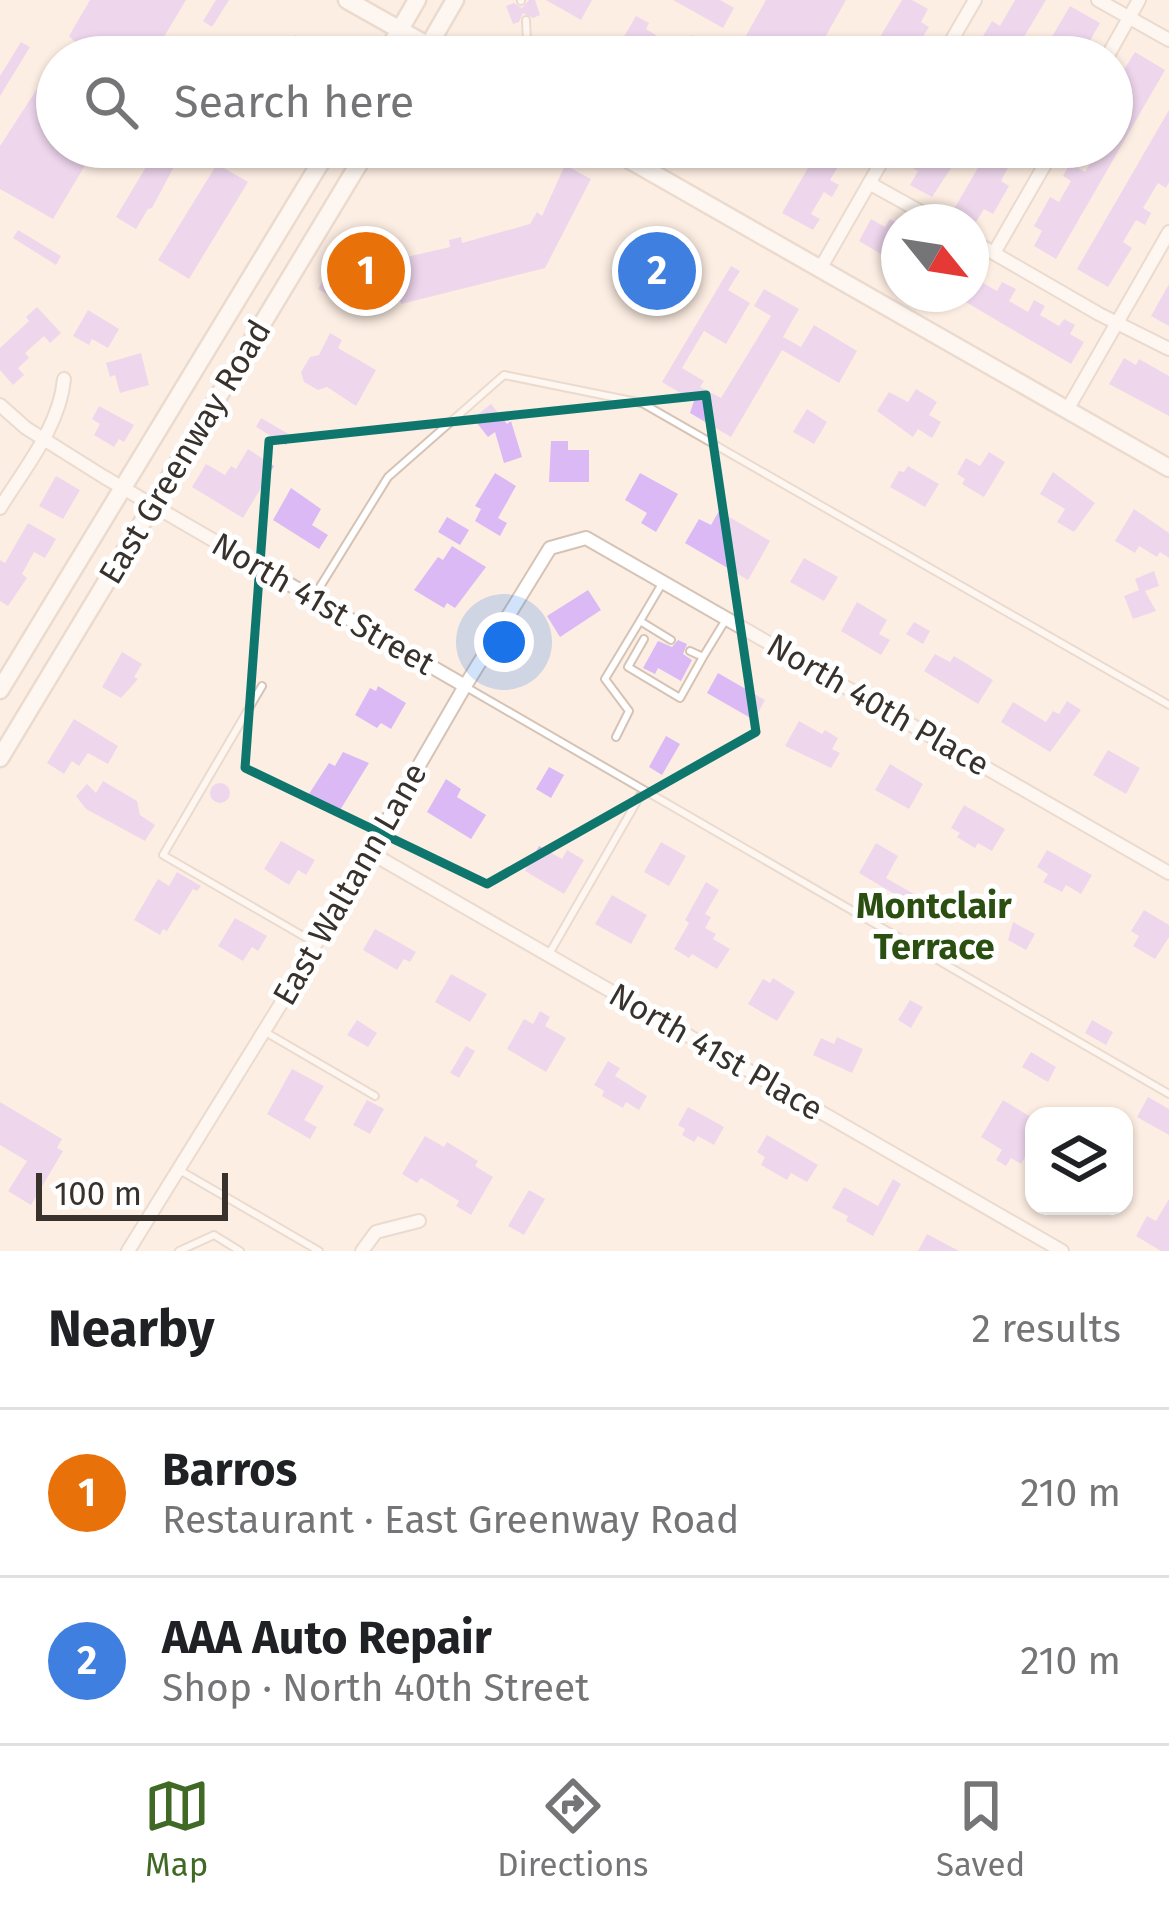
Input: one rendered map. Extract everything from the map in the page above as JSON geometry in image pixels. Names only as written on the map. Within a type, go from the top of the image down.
[{"type":"main road","points":[[347,0],[407,36]]},
{"type":"main road","points":[[396,36],[417,0]]},
{"type":"main road","points":[[435,36],[455,0]]},
{"type":"main road","name":"East Greenway Road","points":[[0,690],[317,168]]},
{"type":"main road","name":"East Greenway Road","points":[[0,758],[356,168]]},
{"type":"main road","points":[[644,168],[1169,468]]},
{"type":"main road","points":[[13,669],[43,686]]},
{"type":"street","points":[[954,36],[975,0]]},
{"type":"street","points":[[1098,0],[1169,40]]},
{"type":"street","points":[[1119,36],[1139,0]]},
{"type":"street","points":[[820,269],[878,168]]},
{"type":"street","points":[[994,253],[1043,168]]},
{"type":"street","points":[[869,183],[906,204]]},
{"type":"street","points":[[1067,410],[1169,232]]},
{"type":"street","points":[[989,250],[1169,349]]},
{"type":"street","points":[[0,508],[63,397],[64,380]]},
{"type":"street","name":"North 41st Street","points":[[0,405],[42,438],[123,488],[465,686]]},
{"type":"street","name":"North 40th Place","points":[[586,538],[1169,873]]},
{"type":"street","name":"East Waltann Lane","points":[[128,1251],[317,944],[550,548],[586,538]]},
{"type":"street","name":"North 41st Place","points":[[371,853],[1062,1251]]},
{"type":"street","points":[[362,1251],[376,1232],[419,1221]]},
{"type":"lane","points":[[526,20],[527,36]]},
{"type":"lane","points":[[313,598],[388,476],[504,375],[642,403],[1169,704]]},
{"type":"lane","points":[[616,737],[629,711],[605,680],[663,582]]},
{"type":"lane","points":[[644,639],[628,667],[680,698],[727,618]]},
{"type":"lane","points":[[640,621],[671,640]]},
{"type":"lane","points":[[690,651],[703,658]]},
{"type":"lane","points":[[262,686],[164,855],[317,944]]},
{"type":"lane","points":[[465,686],[1169,1094]]},
{"type":"lane","points":[[548,955],[640,796]]},
{"type":"lane","points":[[263,1031],[375,1096]]},
{"type":"lane","points":[[178,1169],[319,1251]]},
{"type":"lane","points":[[179,1251],[214,1235],[240,1251]]},
{"type":"highlighted area","points":[[706,395],[756,732],[487,884],[245,768],[269,441]]},
{"type":"building","points":[[90,0],[186,0],[165,36],[69,36]]},
{"type":"building","points":[[216,0],[229,0],[212,27],[203,21]]},
{"type":"building","points":[[535,0],[540,15],[533,18],[523,13],[513,24],[506,6],[514,3],[522,8]]},
{"type":"building","points":[[546,0],[592,0],[581,20]]},
{"type":"building","points":[[673,0],[720,0],[734,8],[723,28]]},
{"type":"building","points":[[766,0],[846,0],[826,36],[746,36]]},
{"type":"building","points":[[902,0],[928,9],[921,22],[929,27],[923,36],[881,36]]},
{"type":"building","points":[[1015,0],[1046,0],[1025,36],[983,36],[992,21],[1000,26]]},
{"type":"building","points":[[1070,6],[1100,23],[1093,36],[1052,36]]},
{"type":"building","points":[[636,16],[649,23],[646,29],[657,36],[624,36]]},
{"type":"building","points":[[21,42],[30,47],[0,96],[0,76]]},
{"type":"building","points":[[1135,52],[1165,70],[1133,125]]},
{"type":"building","points":[[36,90],[36,168],[83,168],[53,219],[0,189],[0,146]]},
{"type":"building","points":[[1169,110],[1169,182],[1166,188],[1158,183],[1143,208],[1151,213],[1145,225],[1136,220],[1123,242],[1132,248],[1108,287],[1077,269]]},
{"type":"building","points":[[145,168],[173,168],[136,229],[116,217]]},
{"type":"building","points":[[215,168],[224,168],[248,182],[189,279],[158,260]]},
{"type":"building","points":[[564,168],[591,179],[545,268],[401,304],[396,285],[391,286],[385,262],[450,247],[449,240],[461,237],[462,243],[530,224],[537,212],[542,216]]},
{"type":"building","points":[[808,168],[837,168],[830,180],[839,185],[832,197],[824,192],[811,214],[820,219],[813,230],[782,213]]},
{"type":"building","points":[[913,168],[951,168],[932,197],[910,185],[918,171]]},
{"type":"building","points":[[978,168],[1008,168],[1001,181],[1009,186],[993,214],[989,204],[957,204]]},
{"type":"building","points":[[1067,168],[1085,172],[1108,168],[1056,259],[1034,246],[1042,231],[1034,226],[1050,197],[1059,202],[1071,181],[1063,176]]},
{"type":"building","points":[[871,219],[881,225],[881,254],[859,241]]},
{"type":"building","points":[[18,230],[61,256],[56,265],[13,238]]},
{"type":"building","points":[[642,244],[687,269],[671,297],[637,278],[626,297],[615,291]]},
{"type":"building","points":[[334,250],[374,274],[354,310],[318,289],[326,275],[321,272]]},
{"type":"building","points":[[731,266],[740,271],[728,290],[750,303],[726,344],[704,331],[696,344],[682,368],[704,381],[700,387],[721,398],[771,316],[754,306],[764,289],[799,309],[783,337],[801,347],[814,325],[857,351],[839,383],[782,350],[731,437],[690,413],[694,401],[662,382]]},
{"type":"building","points":[[1002,282],[1016,289],[1009,301],[1028,312],[1034,300],[1045,306],[1040,315],[1059,326],[1064,319],[1075,325],[1070,334],[1084,342],[1071,364],[983,312],[989,312],[989,286],[997,291]]},
{"type":"building","points":[[1169,284],[1169,326],[1151,316]]},
{"type":"building","points":[[37,307],[61,333],[50,343],[44,336],[25,353],[29,358],[18,368],[24,375],[13,385],[0,370],[0,348]]},
{"type":"building","points":[[88,310],[119,329],[108,348],[73,336]]},
{"type":"building","points":[[330,333],[342,340],[338,348],[376,370],[356,406],[327,387],[318,390],[304,382],[301,372],[310,357],[319,355]]},
{"type":"building","points":[[141,353],[149,385],[120,393],[106,363]]},
{"type":"building","points":[[1124,358],[1136,365],[1139,359],[1169,376],[1169,416],[1109,384]]},
{"type":"building","points":[[916,389],[937,402],[929,415],[941,422],[932,438],[918,429],[913,437],[877,411],[889,392],[908,402]]},
{"type":"building","points":[[491,404],[507,424],[511,421],[522,457],[504,463],[495,432],[488,437],[473,418]]},
{"type":"building","points":[[99,406],[134,425],[124,442],[119,439],[114,447],[94,435],[100,424],[92,419]]},
{"type":"building","points":[[807,409],[827,422],[814,444],[793,432]]},
{"type":"building","points":[[261,418],[292,436],[286,445],[256,427]]},
{"type":"building","points":[[551,441],[568,441],[568,450],[589,450],[589,482],[549,482]]},
{"type":"building","points":[[248,449],[274,466],[243,518],[192,487],[206,464],[225,475],[231,466],[236,469]]},
{"type":"building","points":[[989,452],[1005,462],[984,497],[962,484],[965,479],[957,474],[966,458],[980,466]]},
{"type":"building","points":[[908,466],[939,484],[925,507],[890,487]]},
{"type":"building","points":[[1053,472],[1095,503],[1074,532],[1057,522],[1065,509],[1040,494]]},
{"type":"building","points":[[495,473],[516,486],[498,518],[507,523],[500,536],[475,521],[481,509],[475,506]]},
{"type":"building","points":[[640,473],[678,494],[656,532],[641,523],[647,513],[625,500]]},
{"type":"building","points":[[56,476],[80,490],[63,519],[39,506]]},
{"type":"building","points":[[291,488],[321,509],[312,525],[328,535],[319,549],[273,520]]},
{"type":"building","points":[[1134,509],[1169,533],[1169,558],[1139,546],[1135,553],[1115,541]]},
{"type":"building","points":[[719,511],[770,541],[748,580],[685,543],[699,519],[711,525]]},
{"type":"building","points":[[447,517],[469,530],[460,545],[438,532]]},
{"type":"building","points":[[28,523],[56,539],[45,558],[34,552],[22,574],[27,578],[8,606],[0,601],[0,560],[5,563]]},
{"type":"building","points":[[452,546],[486,567],[455,608],[447,603],[444,608],[414,590]]},
{"type":"building","points":[[804,558],[838,577],[824,601],[790,582]]},
{"type":"building","points":[[1154,571],[1159,586],[1145,591],[1156,611],[1133,619],[1124,596],[1139,590],[1135,579]]},
{"type":"building","points":[[588,590],[601,610],[560,637],[547,616]]},
{"type":"building","points":[[857,602],[887,620],[879,634],[890,640],[881,655],[841,631]]},
{"type":"building","points":[[914,622],[930,631],[923,644],[906,634]]},
{"type":"building","points":[[678,640],[687,644],[683,654],[692,660],[681,681],[658,668],[655,674],[643,668],[658,641],[672,647]]},
{"type":"building","points":[[122,652],[142,664],[134,677],[138,679],[121,698],[102,687]]},
{"type":"building","points":[[935,654],[950,662],[954,656],[993,680],[978,704],[924,671]]},
{"type":"building","points":[[718,673],[765,700],[754,720],[707,693]]},
{"type":"building","points":[[378,686],[406,703],[391,729],[381,723],[377,728],[355,715],[370,688],[376,691]]},
{"type":"building","points":[[1067,701],[1081,710],[1050,752],[1001,722],[1013,702],[1046,722]]},
{"type":"building","points":[[74,719],[118,746],[108,764],[88,753],[79,766],[72,761],[64,774],[47,763]]},
{"type":"building","points":[[799,721],[838,738],[832,749],[840,753],[831,768],[785,746]]},
{"type":"building","points":[[666,736],[680,744],[662,775],[649,767]]},
{"type":"building","points":[[1108,750],[1140,768],[1126,794],[1093,775]]},
{"type":"building","points":[[343,752],[369,763],[337,815],[307,797],[329,763],[335,766]]},
{"type":"building","points":[[890,764],[923,784],[909,809],[875,790]]},
{"type":"building","points":[[549,767],[564,775],[551,798],[536,789]]},
{"type":"building","points":[[446,779],[461,789],[457,797],[486,815],[471,839],[427,812]]},
{"type":"building","points":[[103,781],[137,801],[140,815],[155,825],[145,841],[86,809],[76,796],[87,784],[96,793]]},
{"type":"building","points":[[220,783],[230,793],[220,803],[210,793]]},
{"type":"building","points":[[964,805],[1005,829],[992,851],[978,843],[975,848],[951,828]]},
{"type":"building","points":[[281,841],[315,860],[306,875],[298,870],[289,885],[264,869]]},
{"type":"building","points":[[661,842],[686,856],[669,886],[644,872]]},
{"type":"building","points":[[876,843],[898,856],[886,878],[919,897],[907,917],[889,907],[896,895],[859,873]]},
{"type":"building","points":[[539,846],[562,859],[567,850],[584,860],[564,894],[525,871]]},
{"type":"building","points":[[1047,850],[1092,875],[1081,894],[1066,885],[1062,892],[1043,882],[1048,874],[1037,867]]},
{"type":"building","points":[[177,872],[201,886],[193,889],[160,935],[134,920],[158,879],[169,886]]},
{"type":"building","points":[[706,882],[719,890],[705,914],[711,917],[705,928],[730,949],[717,969],[674,949]]},
{"type":"building","points":[[612,895],[647,915],[631,944],[595,924]]},
{"type":"building","points":[[1144,910],[1169,925],[1169,937],[1155,959],[1133,946],[1139,936],[1131,931]]},
{"type":"building","points":[[235,918],[267,936],[258,951],[252,947],[243,961],[218,946]]},
{"type":"building","points":[[1013,922],[1035,934],[1026,950],[1008,940]]},
{"type":"building","points":[[375,929],[416,952],[410,962],[404,959],[397,970],[363,950]]},
{"type":"building","points":[[451,974],[487,994],[470,1022],[435,1002]]},
{"type":"building","points":[[773,978],[795,992],[777,1021],[748,1004],[763,979],[770,983]]},
{"type":"building","points":[[910,1000],[923,1007],[911,1028],[898,1020]]},
{"type":"building","points":[[540,1011],[550,1017],[545,1026],[566,1038],[546,1072],[507,1049],[524,1019],[533,1024]]},
{"type":"building","points":[[357,1020],[377,1033],[368,1047],[347,1035]]},
{"type":"building","points":[[1092,1020],[1113,1032],[1106,1045],[1085,1033]]},
{"type":"building","points":[[837,1037],[863,1049],[852,1073],[813,1055],[821,1038],[834,1044]]},
{"type":"building","points":[[466,1046],[475,1051],[459,1078],[450,1073]]},
{"type":"building","points":[[1031,1052],[1056,1067],[1048,1082],[1022,1067]]},
{"type":"building","points":[[608,1061],[620,1068],[615,1076],[647,1096],[639,1110],[626,1102],[623,1108],[602,1096],[604,1091],[594,1085]]},
{"type":"building","points":[[292,1069],[324,1086],[304,1120],[317,1127],[310,1139],[267,1114]]},
{"type":"building","points":[[1148,1097],[1169,1109],[1169,1135],[1137,1117]]},
{"type":"building","points":[[367,1100],[384,1109],[370,1134],[353,1125]]},
{"type":"building","points":[[1003,1100],[1025,1113],[1021,1164],[1011,1158],[1006,1166],[996,1160],[1002,1150],[981,1137]]},
{"type":"building","points":[[0,1102],[62,1139],[57,1148],[63,1151],[31,1205],[8,1191],[27,1161],[0,1145]]},
{"type":"building","points":[[688,1107],[724,1127],[714,1145],[698,1136],[694,1142],[682,1135],[685,1129],[678,1125]]},
{"type":"building","points":[[767,1135],[818,1165],[807,1182],[791,1173],[787,1180],[761,1165],[765,1157],[757,1152]]},
{"type":"building","points":[[425,1136],[444,1147],[447,1142],[478,1161],[475,1166],[493,1177],[471,1215],[456,1206],[459,1201],[421,1178],[417,1183],[402,1174]]},
{"type":"building","points":[[893,1179],[901,1184],[873,1236],[832,1208],[844,1187],[878,1206]]},
{"type":"building","points":[[529,1190],[545,1199],[524,1235],[508,1226]]},
{"type":"building","points":[[1169,1199],[1169,1251],[1161,1251],[1136,1236],[1147,1216],[1156,1221]]},
{"type":"building","points":[[927,1234],[959,1251],[918,1251]]},
{"type":"place","name":"Barros","points":[[366,271]]},
{"type":"place","name":"AAA Auto Repair","points":[[657,271]]},
{"type":"district","name":"Montclair Terrace","points":[[934,926]]}]
